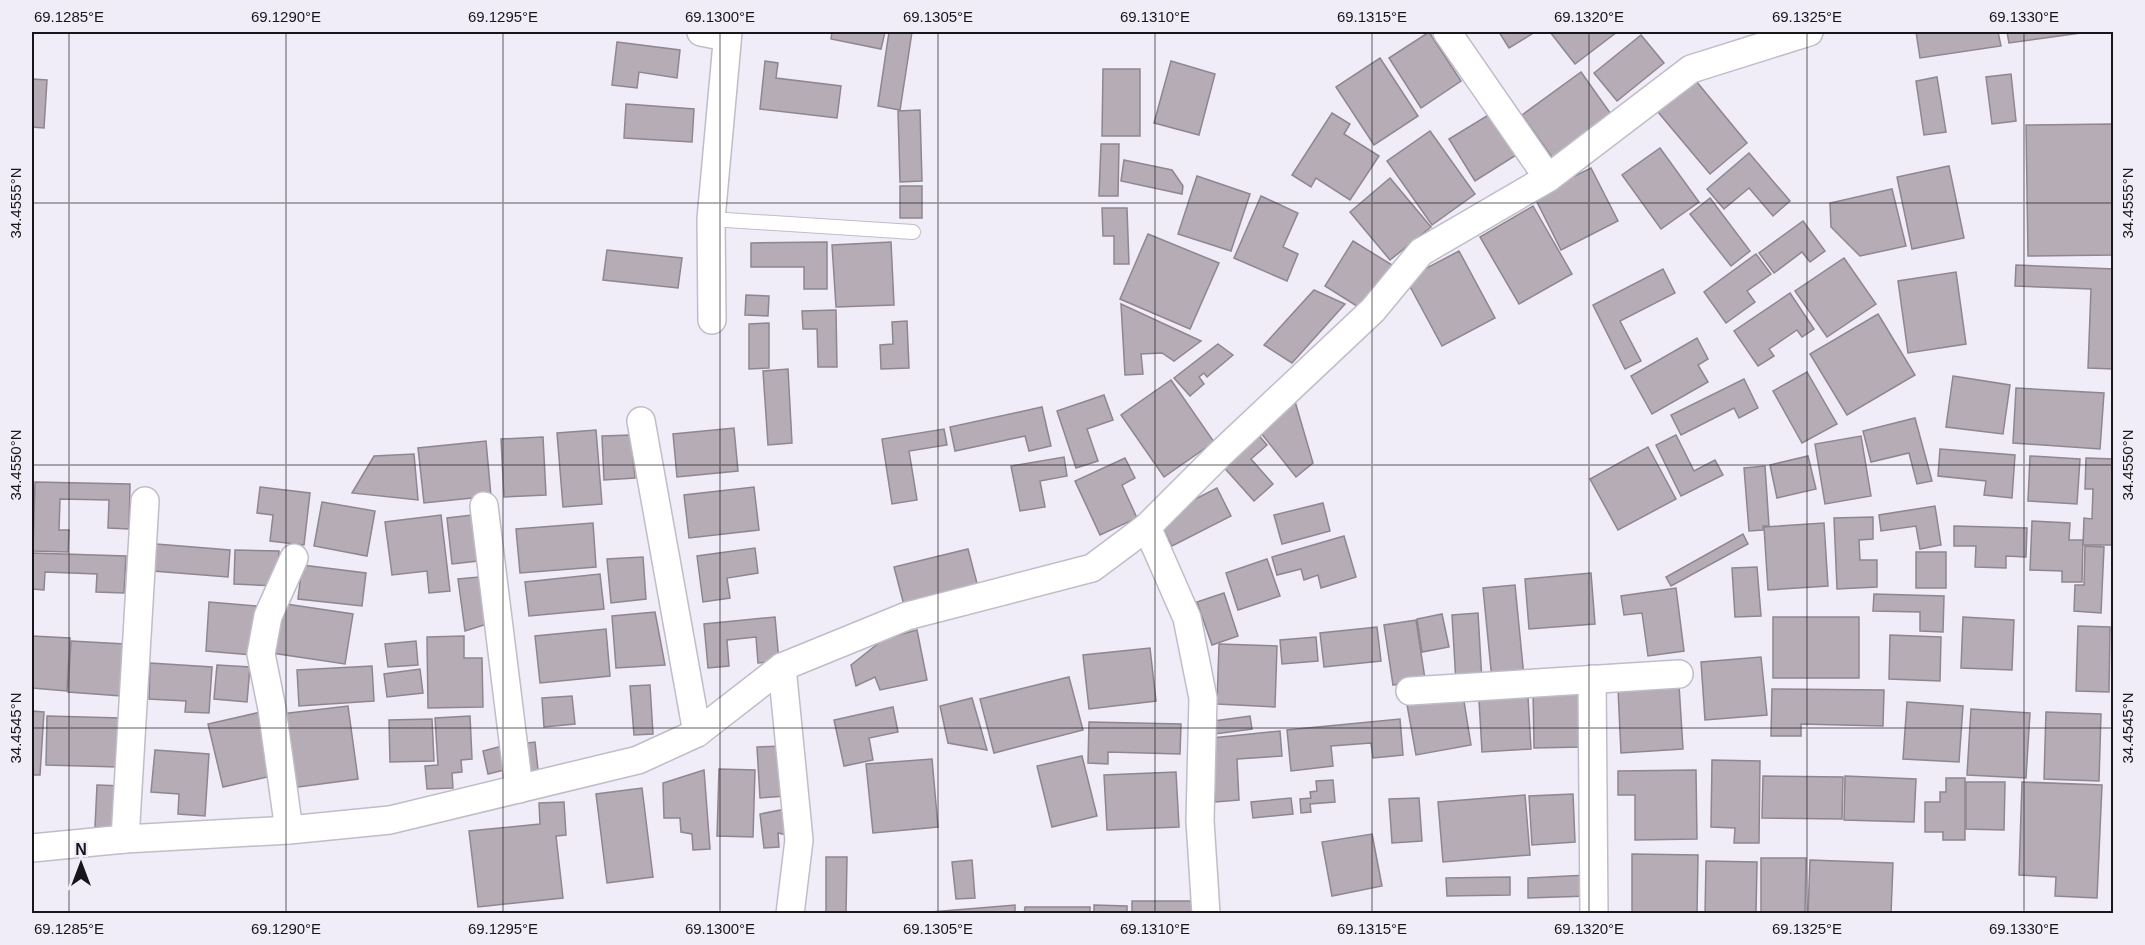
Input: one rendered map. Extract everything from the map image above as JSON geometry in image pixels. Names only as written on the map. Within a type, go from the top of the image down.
[{"type":"street","points":[[1447,32],[1548,178]]},
{"type":"street","points":[[32,848],[125,839],[289,830],[390,820],[638,760],[697,733],[782,667],[907,616],[1092,568],[1147,527],[1218,456],[1373,310],[1421,252],[1548,178],[1691,69],[1809,32]]},
{"type":"street","points":[[712,320],[711,219],[718,33]]},
{"type":"street","points":[[641,421],[697,733]]},
{"type":"street","points":[[125,839],[145,501]]},
{"type":"street","points":[[484,506],[519,789]]},
{"type":"street","points":[[1147,527],[1187,618],[1203,698],[1200,821],[1206,914]]},
{"type":"street","points":[[289,830],[272,709],[261,654],[268,616],[294,558]]},
{"type":"street","points":[[782,667],[799,840],[790,914]]},
{"type":"street","points":[[1410,691],[1679,674]]},
{"type":"street","points":[[1592,679],[1594,914]]},
{"type":"lane","points":[[711,219],[913,232]]},
{"type":"building","points":[[832,32],[885,32],[881,49],[831,39]]},
{"type":"building","points":[[889,32],[912,32],[900,110],[878,106]]},
{"type":"building","points":[[1429,32],[1461,81],[1421,108],[1389,58]]},
{"type":"building","points":[[1499,32],[1535,32],[1509,48]]},
{"type":"building","points":[[1550,32],[1617,32],[1575,64]]},
{"type":"building","points":[[1916,32],[1998,32],[2001,46],[1920,58]]},
{"type":"building","points":[[2007,32],[2088,32],[2009,43]]},
{"type":"building","points":[[1641,35],[1664,63],[1617,101],[1594,73]]},
{"type":"building","points":[[617,42],[680,50],[677,78],[639,72],[637,88],[612,85]]},
{"type":"building","points":[[1380,58],[1418,116],[1374,145],[1336,87]]},
{"type":"building","points":[[765,61],[778,63],[776,78],[841,86],[837,118],[760,109]]},
{"type":"building","points":[[1171,61],[1215,74],[1199,135],[1154,123]]},
{"type":"building","points":[[1103,69],[1140,69],[1140,136],[1102,136]]},
{"type":"building","points":[[1581,72],[1613,117],[1554,160],[1522,115]]},
{"type":"building","points":[[2011,74],[2016,121],[1992,124],[1986,77]]},
{"type":"building","points":[[1937,77],[1946,132],[1924,135],[1916,81]]},
{"type":"building","points":[[32,79],[47,80],[44,128],[32,127]]},
{"type":"building","points":[[1696,81],[1747,143],[1710,174],[1658,112]]},
{"type":"building","points":[[626,104],[694,109],[692,142],[624,138]]},
{"type":"building","points":[[920,110],[922,181],[900,182],[898,111]]},
{"type":"building","points":[[1495,111],[1521,152],[1475,181],[1449,139]]},
{"type":"building","points":[[1332,113],[1350,124],[1344,134],[1379,156],[1350,200],[1316,178],[1311,187],[1292,175]]},
{"type":"building","points":[[2114,124],[2114,255],[2028,256],[2026,125]]},
{"type":"building","points":[[1430,131],[1475,194],[1432,225],[1387,161]]},
{"type":"building","points":[[1101,144],[1119,144],[1118,196],[1099,196]]},
{"type":"building","points":[[1660,148],[1699,202],[1661,229],[1622,175]]},
{"type":"building","points":[[1749,153],[1790,201],[1773,216],[1749,188],[1724,209],[1707,189]]},
{"type":"building","points":[[1124,160],[1172,170],[1183,186],[1182,194],[1121,181]]},
{"type":"building","points":[[1949,166],[1964,238],[1912,249],[1897,177]]},
{"type":"building","points":[[1591,168],[1618,221],[1561,250],[1534,196]]},
{"type":"building","points":[[1197,176],[1250,194],[1231,251],[1178,234]]},
{"type":"building","points":[[1390,178],[1431,227],[1390,260],[1350,212]]},
{"type":"building","points":[[900,186],[922,186],[922,218],[900,218]]},
{"type":"building","points":[[1892,189],[1906,246],[1860,256],[1831,227],[1830,203]]},
{"type":"building","points":[[1261,196],[1298,213],[1283,247],[1298,254],[1287,281],[1234,258]]},
{"type":"building","points":[[1710,198],[1750,251],[1731,266],[1690,214]]},
{"type":"building","points":[[1533,206],[1572,274],[1519,304],[1480,237]]},
{"type":"building","points":[[1102,208],[1127,208],[1129,264],[1114,264],[1114,236],[1103,236]]},
{"type":"building","points":[[1803,221],[1825,251],[1810,262],[1802,252],[1774,273],[1759,253]]},
{"type":"building","points":[[1148,234],[1219,263],[1190,329],[1120,299]]},
{"type":"building","points":[[1353,241],[1392,265],[1363,310],[1325,286]]},
{"type":"building","points":[[827,242],[827,289],[804,289],[804,267],[751,267],[751,243]]},
{"type":"building","points":[[891,242],[894,305],[836,307],[832,245]]},
{"type":"building","points":[[607,250],[682,258],[678,288],[603,280]]},
{"type":"building","points":[[1459,251],[1495,318],[1442,346],[1406,279]]},
{"type":"building","points":[[1756,254],[1771,274],[1747,291],[1755,302],[1726,323],[1704,292]]},
{"type":"building","points":[[1844,258],[1876,304],[1827,337],[1795,291]]},
{"type":"building","points":[[2016,265],[2114,269],[2114,369],[2088,368],[2091,289],[2015,286]]},
{"type":"building","points":[[1663,269],[1675,293],[1620,321],[1641,361],[1625,369],[1593,305]]},
{"type":"building","points":[[1956,272],[1966,344],[1908,353],[1898,281]]},
{"type":"building","points":[[1314,290],[1345,304],[1292,363],[1264,345]]},
{"type":"building","points":[[1790,293],[1814,329],[1802,337],[1797,330],[1769,349],[1774,356],[1758,366],[1734,331]]},
{"type":"building","points":[[746,295],[769,296],[768,316],[745,315]]},
{"type":"building","points":[[1121,304],[1201,341],[1174,361],[1162,353],[1141,354],[1143,374],[1125,375]]},
{"type":"building","points":[[836,310],[837,367],[818,367],[817,329],[803,329],[802,311]]},
{"type":"building","points":[[1878,314],[1915,375],[1847,415],[1810,354]]},
{"type":"building","points":[[907,321],[909,368],[881,369],[880,345],[893,344],[892,322]]},
{"type":"building","points":[[769,323],[769,368],[749,369],[749,324]]},
{"type":"building","points":[[1697,338],[1708,359],[1698,365],[1708,382],[1652,414],[1631,376]]},
{"type":"building","points":[[1218,344],[1233,355],[1207,377],[1204,373],[1199,377],[1204,384],[1190,396],[1174,378]]},
{"type":"building","points":[[788,369],[792,443],[768,445],[763,371]]},
{"type":"building","points":[[1807,372],[1837,424],[1802,443],[1773,391]]},
{"type":"building","points":[[1953,376],[2010,385],[2003,434],[1946,427]]},
{"type":"building","points":[[1744,379],[1758,408],[1739,418],[1734,408],[1681,435],[1671,415]]},
{"type":"building","points":[[1171,380],[1214,442],[1164,477],[1121,415]]},
{"type":"building","points":[[2016,388],[2104,393],[2100,449],[2013,443]]},
{"type":"building","points":[[1104,395],[1113,420],[1087,429],[1098,461],[1076,468],[1057,411]]},
{"type":"building","points":[[1294,398],[1313,463],[1296,477],[1257,428]]},
{"type":"building","points":[[1042,407],[1051,446],[1029,451],[1025,436],[955,451],[950,427]]},
{"type":"building","points":[[1915,418],[1932,481],[1917,484],[1909,453],[1871,462],[1863,431]]},
{"type":"building","points":[[734,428],[738,471],[677,477],[673,434]]},
{"type":"building","points":[[944,429],[947,445],[909,451],[917,500],[892,504],[882,439]]},
{"type":"building","points":[[596,430],[602,504],[563,507],[557,433]]},
{"type":"building","points":[[1256,432],[1267,445],[1251,459],[1273,484],[1254,501],[1220,463]]},
{"type":"building","points":[[631,435],[635,478],[604,480],[602,436]]},
{"type":"building","points":[[1676,435],[1694,471],[1715,460],[1723,475],[1681,496],[1656,445]]},
{"type":"building","points":[[1861,436],[1871,496],[1825,504],[1815,444]]},
{"type":"building","points":[[543,437],[546,495],[504,497],[501,439]]},
{"type":"building","points":[[486,441],[491,496],[424,503],[418,448]]},
{"type":"building","points":[[1648,447],[1676,499],[1618,530],[1590,479]]},
{"type":"building","points":[[1940,449],[2015,455],[2012,498],[1984,495],[1986,481],[1938,476]]},
{"type":"building","points":[[414,454],[418,500],[352,493],[374,456]]},
{"type":"building","points":[[1808,456],[1816,489],[1777,498],[1770,465]]},
{"type":"building","points":[[2030,456],[2080,459],[2077,504],[2028,501]]},
{"type":"building","points":[[1064,457],[1067,476],[1040,481],[1045,507],[1020,511],[1011,466]]},
{"type":"building","points":[[1125,458],[1135,478],[1122,485],[1137,518],[1100,535],[1075,481]]},
{"type":"building","points":[[2086,458],[2114,459],[2114,545],[2083,545],[2084,518],[2092,519],[2093,489],[2085,489]]},
{"type":"building","points":[[1765,466],[1769,526],[1763,526],[1763,530],[1749,531],[1744,468]]},
{"type":"building","points":[[35,482],[130,484],[129,529],[108,528],[109,500],[60,499],[59,530],[69,530],[68,552],[33,551]]},
{"type":"building","points":[[260,487],[310,493],[304,545],[270,541],[273,515],[257,513]]},
{"type":"building","points":[[754,487],[759,530],[689,538],[684,495]]},
{"type":"building","points":[[1217,488],[1231,516],[1172,546],[1158,518]]},
{"type":"building","points":[[322,502],[375,511],[367,556],[314,546]]},
{"type":"building","points":[[1323,503],[1330,531],[1282,544],[1274,515]]},
{"type":"building","points":[[1935,506],[1941,545],[1920,549],[1916,526],[1881,531],[1879,515]]},
{"type":"building","points":[[441,515],[450,591],[429,593],[427,571],[392,575],[385,522]]},
{"type":"building","points":[[472,515],[478,561],[452,564],[447,518]]},
{"type":"building","points":[[1873,517],[1873,539],[1859,540],[1860,560],[1877,560],[1877,587],[1837,589],[1834,518]]},
{"type":"building","points":[[2032,521],[2070,523],[2069,540],[2083,540],[2082,582],[2062,582],[2062,571],[2030,570]]},
{"type":"building","points":[[593,523],[596,567],[520,573],[516,529]]},
{"type":"building","points":[[1824,523],[1828,586],[1768,590],[1764,527]]},
{"type":"building","points":[[1954,526],[2027,528],[2026,557],[2006,556],[2006,568],[1975,567],[1976,546],[1954,546]]},
{"type":"building","points":[[1743,534],[1748,544],[1671,586],[1666,577]]},
{"type":"building","points":[[1344,536],[1356,577],[1321,588],[1318,575],[1304,580],[1301,569],[1277,575],[1272,557]]},
{"type":"building","points":[[156,544],[230,550],[228,577],[153,571]]},
{"type":"building","points":[[2085,546],[2104,547],[2101,613],[2074,611],[2075,585],[2084,585]]},
{"type":"building","points":[[755,548],[758,573],[727,578],[730,598],[703,602],[697,556]]},
{"type":"building","points":[[968,549],[979,591],[905,609],[894,567]]},
{"type":"building","points":[[235,550],[279,551],[277,586],[234,584]]},
{"type":"building","points":[[1916,552],[1946,552],[1946,588],[1916,588]]},
{"type":"building","points":[[32,553],[126,556],[124,593],[96,592],[97,574],[45,572],[44,590],[32,589]]},
{"type":"building","points":[[643,557],[646,599],[611,603],[607,559]]},
{"type":"building","points":[[1267,559],[1280,596],[1238,610],[1226,573]]},
{"type":"building","points":[[302,565],[366,573],[362,606],[298,599]]},
{"type":"building","points":[[1757,567],[1761,616],[1735,617],[1732,568]]},
{"type":"building","points":[[1591,573],[1595,624],[1529,629],[1525,579]]},
{"type":"building","points":[[600,574],[604,609],[529,616],[525,582]]},
{"type":"building","points":[[479,577],[487,624],[465,631],[458,579]]},
{"type":"building","points":[[1515,585],[1524,677],[1492,680],[1483,588]]},
{"type":"building","points":[[1676,588],[1684,651],[1648,656],[1642,613],[1624,615],[1621,596]]},
{"type":"building","points":[[1224,593],[1238,636],[1212,645],[1197,602]]},
{"type":"building","points":[[1874,594],[1944,596],[1943,632],[1920,631],[1920,612],[1873,611]]},
{"type":"building","points":[[209,602],[256,606],[252,655],[206,651]]},
{"type":"building","points":[[279,603],[353,614],[345,664],[272,653]]},
{"type":"building","points":[[655,612],[665,665],[616,668],[612,616]]},
{"type":"building","points":[[1478,613],[1482,681],[1456,683],[1452,615]]},
{"type":"building","points":[[1442,614],[1449,647],[1422,652],[1417,619]]},
{"type":"building","points":[[775,617],[779,661],[758,663],[756,637],[727,640],[729,666],[708,668],[704,624]]},
{"type":"building","points":[[1773,617],[1859,617],[1859,678],[1773,678]]},
{"type":"building","points":[[1963,617],[2014,620],[2012,670],[1961,668]]},
{"type":"building","points":[[1416,620],[1425,679],[1393,685],[1384,625]]},
{"type":"building","points":[[2078,626],[2110,627],[2109,692],[2076,691]]},
{"type":"building","points":[[1377,627],[1381,661],[1324,667],[1320,633]]},
{"type":"building","points":[[606,629],[610,676],[540,683],[535,636]]},
{"type":"building","points":[[917,630],[927,680],[880,690],[875,677],[856,686],[851,665],[884,639]]},
{"type":"building","points":[[1890,635],[1941,637],[1940,681],[1889,679]]},
{"type":"building","points":[[32,636],[70,638],[67,691],[32,688]]},
{"type":"building","points":[[464,636],[464,658],[482,658],[483,707],[428,708],[427,637]]},
{"type":"building","points":[[1316,637],[1318,661],[1282,664],[1280,640]]},
{"type":"building","points":[[71,641],[125,644],[121,696],[68,692]]},
{"type":"building","points":[[416,641],[418,665],[388,667],[385,644]]},
{"type":"building","points":[[1219,644],[1277,646],[1275,707],[1217,704]]},
{"type":"building","points":[[1150,648],[1156,701],[1089,709],[1083,655]]},
{"type":"building","points":[[1761,657],[1767,715],[1705,720],[1701,662]]},
{"type":"building","points":[[150,663],[212,667],[209,713],[185,712],[186,701],[149,699]]},
{"type":"building","points":[[217,665],[250,667],[247,702],[214,699]]},
{"type":"building","points":[[372,666],[374,701],[299,706],[297,670]]},
{"type":"building","points":[[420,669],[423,693],[387,697],[384,674]]},
{"type":"building","points":[[1069,677],[1083,730],[994,753],[980,699]]},
{"type":"building","points":[[650,685],[653,734],[634,735],[630,686]]},
{"type":"building","points":[[1679,685],[1683,749],[1621,753],[1618,689]]},
{"type":"building","points":[[1582,686],[1583,747],[1534,748],[1533,687]]},
{"type":"building","points":[[1462,689],[1471,745],[1416,755],[1406,699]]},
{"type":"building","points":[[1772,689],[1884,690],[1883,726],[1801,724],[1801,736],[1771,736]]},
{"type":"building","points":[[572,696],[575,724],[544,727],[542,698]]},
{"type":"building","points":[[1528,697],[1531,749],[1482,752],[1479,700]]},
{"type":"building","points":[[972,698],[987,750],[948,743],[940,706]]},
{"type":"building","points":[[1907,702],[1963,706],[1959,762],[1903,759]]},
{"type":"building","points":[[348,706],[358,779],[291,788],[281,714]]},
{"type":"building","points":[[893,707],[898,732],[869,738],[873,760],[844,766],[834,720]]},
{"type":"building","points":[[1971,709],[2030,713],[2026,778],[1967,775]]},
{"type":"building","points":[[32,711],[44,712],[40,775],[32,775]]},
{"type":"building","points":[[261,712],[276,775],[223,787],[208,724]]},
{"type":"building","points":[[2046,712],[2101,714],[2099,781],[2044,779]]},
{"type":"building","points":[[47,716],[120,718],[118,767],[46,765]]},
{"type":"building","points":[[470,716],[472,759],[461,760],[462,772],[452,773],[453,788],[427,789],[425,766],[438,765],[435,718]]},
{"type":"building","points":[[1250,716],[1252,729],[1215,734],[1214,721]]},
{"type":"building","points":[[432,719],[434,761],[390,762],[389,720]]},
{"type":"building","points":[[1400,719],[1403,755],[1373,758],[1371,743],[1331,746],[1333,766],[1291,771],[1287,730]]},
{"type":"building","points":[[1089,722],[1181,724],[1180,754],[1108,752],[1108,764],[1088,763]]},
{"type":"building","points":[[1280,731],[1282,756],[1237,759],[1239,800],[1215,802],[1212,738]]},
{"type":"building","points":[[535,742],[538,770],[524,772],[520,744]]},
{"type":"building","points":[[506,745],[512,768],[488,774],[483,751]]},
{"type":"building","points":[[784,746],[786,796],[760,798],[757,747]]},
{"type":"building","points":[[155,750],[209,754],[205,816],[178,814],[179,794],[151,792]]},
{"type":"building","points":[[1082,756],[1097,816],[1052,827],[1037,766]]},
{"type":"building","points":[[932,759],[938,827],[873,833],[866,764]]},
{"type":"building","points":[[1712,760],[1760,761],[1759,843],[1734,843],[1735,828],[1711,827]]},
{"type":"building","points":[[719,769],[755,770],[753,837],[717,836]]},
{"type":"building","points":[[704,770],[710,849],[693,850],[692,834],[681,832],[680,818],[664,818],[663,783]]},
{"type":"building","points":[[1696,770],[1697,839],[1635,840],[1635,795],[1618,795],[1618,771]]},
{"type":"building","points":[[1176,772],[1179,827],[1107,830],[1104,775]]},
{"type":"building","points":[[1763,776],[1843,777],[1842,819],[1762,818]]},
{"type":"building","points":[[1845,776],[1916,779],[1914,822],[1844,820]]},
{"type":"building","points":[[1946,778],[1965,778],[1965,840],[1943,840],[1943,832],[1925,832],[1925,802],[1940,802],[1940,792],[1946,792]]},
{"type":"building","points":[[1333,780],[1335,802],[1310,804],[1311,812],[1301,813],[1300,799],[1311,798],[1310,792],[1317,791],[1316,781]]},
{"type":"building","points":[[1966,782],[2005,782],[2004,830],[1966,829]]},
{"type":"building","points":[[2022,782],[2102,785],[2097,898],[2055,896],[2056,877],[2019,875]]},
{"type":"building","points":[[97,785],[123,786],[121,828],[95,827]]},
{"type":"building","points":[[642,788],[653,877],[607,883],[596,794]]},
{"type":"building","points":[[1573,794],[1575,842],[1532,845],[1529,796]]},
{"type":"building","points":[[1525,795],[1530,855],[1443,862],[1438,802]]},
{"type":"building","points":[[1291,798],[1293,814],[1253,818],[1251,802]]},
{"type":"building","points":[[1419,798],[1422,841],[1392,843],[1389,799]]},
{"type":"building","points":[[564,802],[566,835],[556,836],[563,898],[478,907],[469,831],[540,824],[539,803]]},
{"type":"building","points":[[786,809],[787,835],[778,833],[779,847],[764,848],[760,814]]},
{"type":"building","points":[[1372,834],[1382,886],[1332,896],[1322,842]]},
{"type":"building","points":[[1632,854],[1698,855],[1697,914],[1632,914]]},
{"type":"building","points":[[826,857],[847,857],[846,914],[826,914]]},
{"type":"building","points":[[1761,858],[1806,858],[1805,914],[1761,914]]},
{"type":"building","points":[[972,860],[975,898],[956,899],[952,862]]},
{"type":"building","points":[[1810,860],[1893,863],[1891,914],[1808,914]]},
{"type":"building","points":[[1706,861],[1757,862],[1756,914],[1705,914]]},
{"type":"building","points":[[1588,875],[1589,896],[1528,898],[1528,878]]},
{"type":"building","points":[[1510,877],[1510,895],[1447,896],[1446,878]]},
{"type":"building","points":[[1132,901],[1193,901],[1193,914],[1132,914]]},
{"type":"building","points":[[1015,905],[1015,914],[931,914],[931,912]]},
{"type":"building","points":[[1094,905],[1127,906],[1127,914],[1094,914]]},
{"type":"building","points":[[1025,907],[1090,907],[1090,914],[1024,914]]}]
